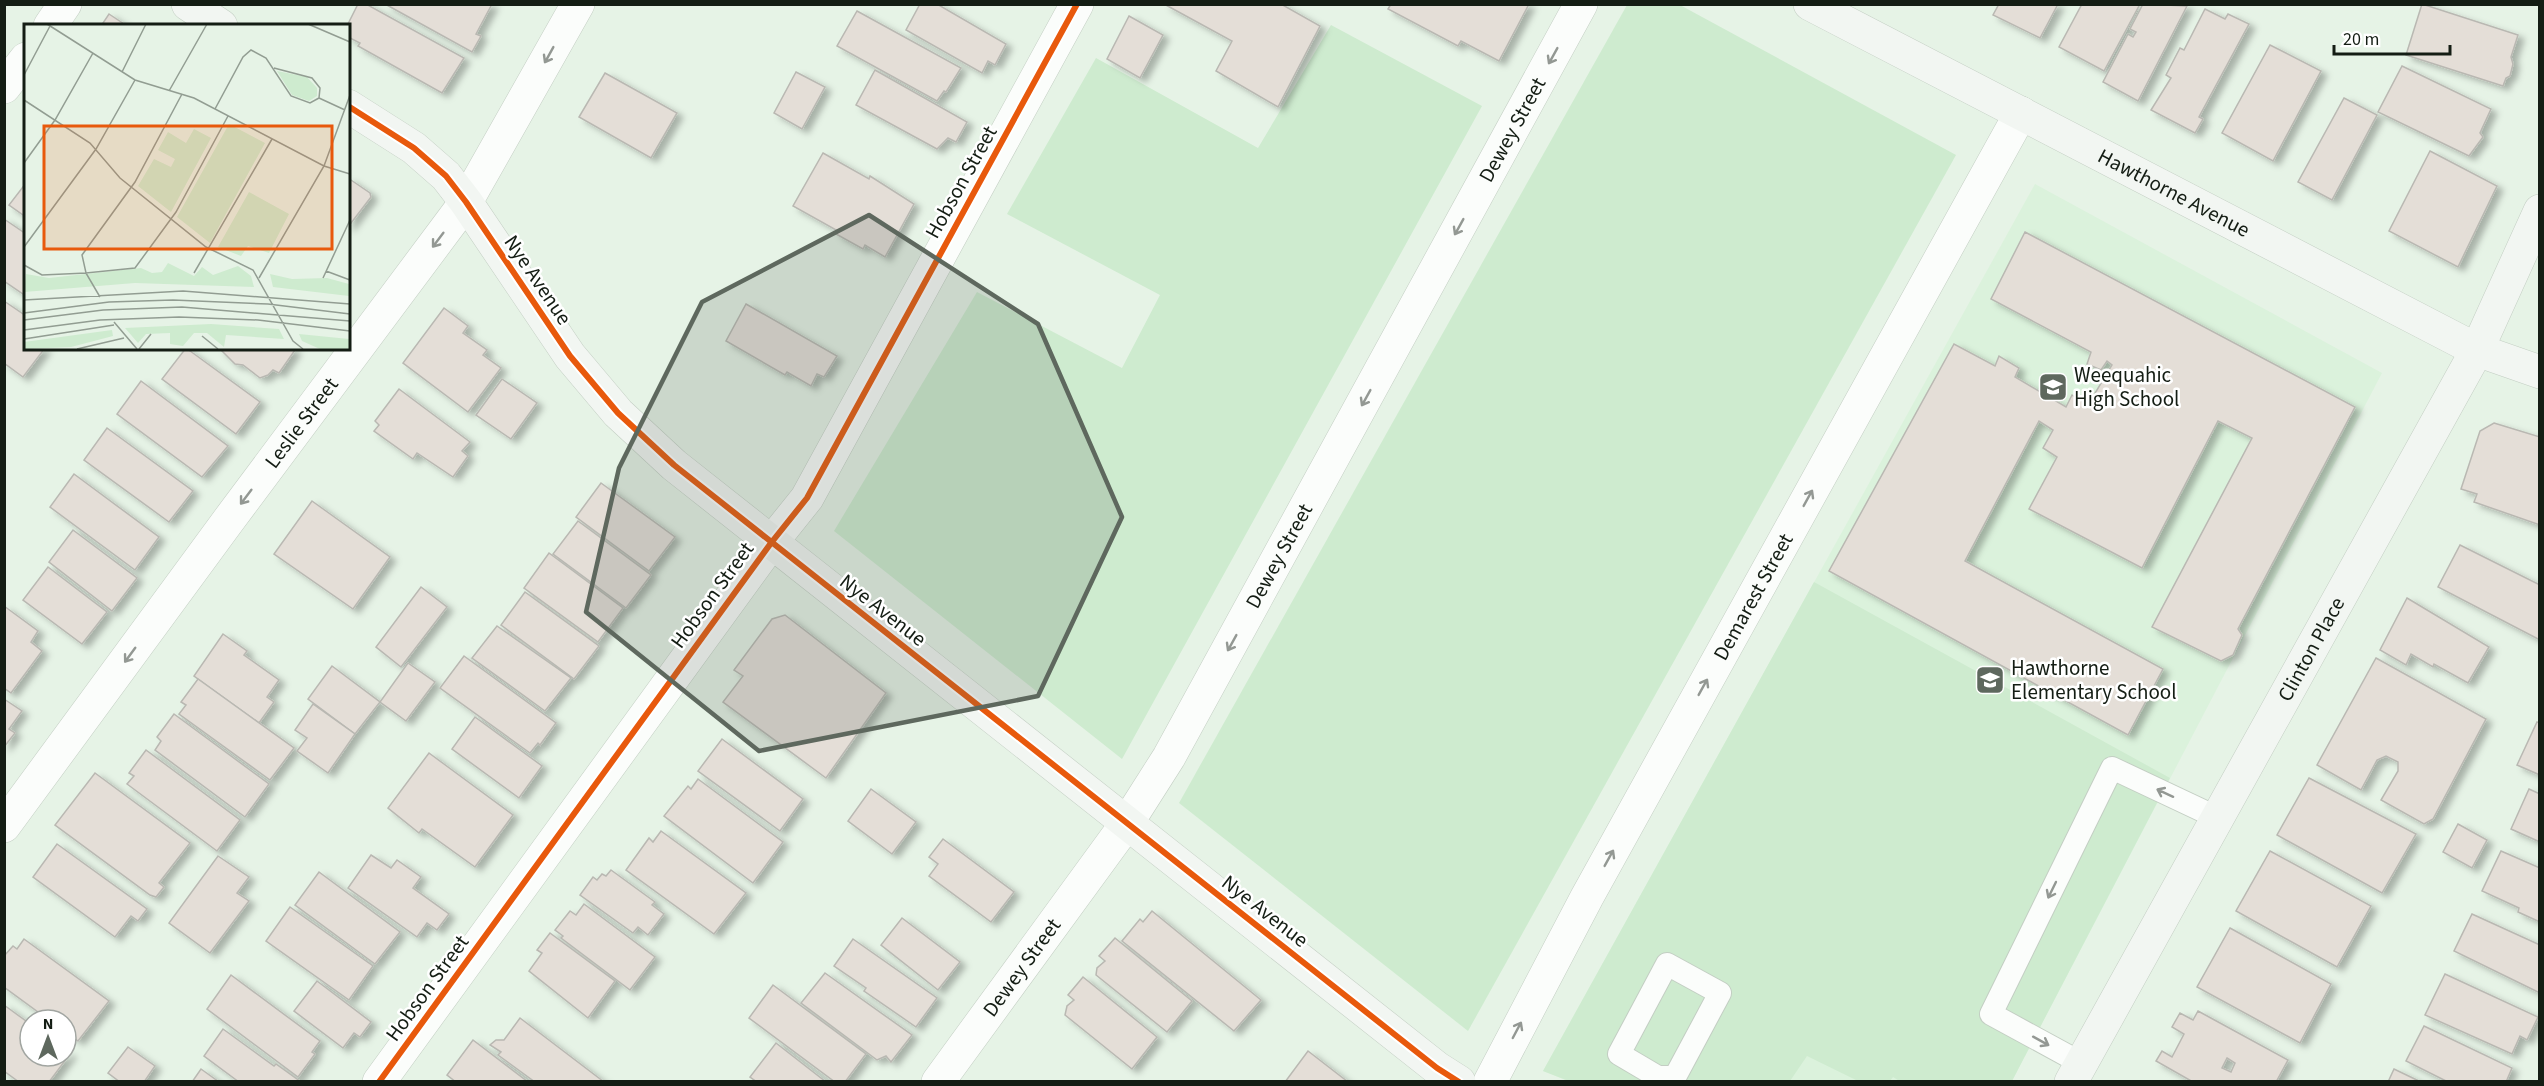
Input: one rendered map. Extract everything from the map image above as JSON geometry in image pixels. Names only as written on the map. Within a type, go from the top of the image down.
[{"type":"street","points":[[51,24],[65,4]]},
{"type":"street","points":[[188,4],[218,24]]},
{"type":"street","name":"Leslie Street","points":[[4,826],[466,202],[578,4]]},
{"type":"street","name":"Hobson Street","points":[[380,1082],[771,543],[807,498],[1077,4]]},
{"type":"street","name":"Dewey Street","points":[[938,1082],[1126,823],[1169,757],[1581,4]]},
{"type":"street","name":"Hawthorne Avenue","points":[[1810,4],[2477,350],[2540,372]]},
{"type":"street","points":[[4,87],[24,62]]},
{"type":"street","name":"Nye Avenue","points":[[350,107],[414,148],[446,176],[570,356],[618,413],[674,465],[1437,1068],[1459,1082]]},
{"type":"street","name":"Demarest Street","points":[[1490,1082],[1587,897],[2021,113]]},
{"type":"street","name":"Clinton Place","points":[[2076,1072],[2477,350],[2540,210]]},
{"type":"lane","points":[[2076,1072],[1991,1014],[2112,768],[2218,818]]},
{"type":"lane","points":[[1667,964],[1720,993],[1675,1077],[1658,1079],[1619,1054],[1667,964]]},
{"type":"highlighted area","points":[[869,215],[1038,324],[1122,517],[1038,696],[759,751],[586,612],[619,468],[702,302]]},
{"type":"shaded area","points":[[1627,5],[1680,5],[1956,155],[1468,1031],[1179,803]]},
{"type":"shaded area","points":[[1331,25],[1482,106],[1122,759],[834,531],[977,292],[1122,368],[1160,295],[1007,214],[1096,58],[1258,148]]},
{"type":"shaded area","name":"Hawthorne Elementary School","points":[[2035,184],[2382,373],[2012,1081],[1571,1082],[1543,1071]]},
{"type":"shaded area","points":[[1814,582],[2170,778],[2012,1081],[1901,1082],[1893,1077],[1890,1081],[1858,1081],[1807,1056],[1790,1081],[1571,1082],[1543,1071]]},
{"type":"building","points":[[358,4],[366,4],[464,58],[442,93],[358,46],[360,43],[350,38],[350,24],[348,24]]},
{"type":"building","points":[[385,4],[492,4],[476,34],[481,36],[472,52]]},
{"type":"building","points":[[920,4],[937,4],[1006,44],[995,65],[988,61],[982,73],[906,30]]},
{"type":"building","points":[[1164,4],[1281,4],[1320,26],[1278,107],[1216,71],[1232,41]]},
{"type":"building","points":[[1391,4],[1529,4],[1499,61],[1461,41],[1458,46],[1388,9]]},
{"type":"building","points":[[1999,4],[2058,4],[2040,38],[1993,15]]},
{"type":"building","points":[[2082,4],[2140,4],[2104,71],[2059,47]]},
{"type":"building","points":[[2143,4],[2187,6],[2138,101],[2103,82],[2128,34],[2133,37],[2136,32],[2130,29]]},
{"type":"building","points":[[2422,4],[2518,35],[2511,57],[2513,64],[2510,76],[2506,78],[2503,86],[2406,55]]},
{"type":"building","points":[[2205,9],[2225,19],[2228,14],[2249,24],[2199,117],[2203,119],[2195,133],[2151,110],[2171,78],[2166,75],[2180,48],[2184,50]]},
{"type":"building","points":[[857,11],[961,68],[946,92],[944,91],[937,101],[837,46]]},
{"type":"building","points":[[109,14],[124,24],[102,24]]},
{"type":"building","points":[[1129,16],[1163,35],[1140,78],[1107,59]]},
{"type":"building","points":[[2270,45],[2321,71],[2273,161],[2222,133]]},
{"type":"building","points":[[2402,66],[2491,109],[2480,133],[2483,137],[2469,156],[2378,112]]},
{"type":"building","points":[[875,70],[967,122],[956,142],[948,138],[937,149],[856,105]]},
{"type":"building","points":[[796,72],[825,87],[802,129],[774,113]]},
{"type":"building","points":[[605,73],[677,113],[651,158],[579,117]]},
{"type":"building","points":[[2344,98],[2377,115],[2332,200],[2298,182]]},
{"type":"building","points":[[2430,151],[2497,186],[2458,267],[2389,231]]},
{"type":"building","points":[[823,153],[869,179],[870,176],[914,204],[885,257],[865,245],[863,249],[836,234],[838,231],[793,206]]},
{"type":"building","points":[[350,179],[370,193],[371,197],[350,224]]},
{"type":"building","points":[[24,186],[24,216],[9,205]]},
{"type":"building","points":[[4,219],[24,233],[24,295],[4,281]]},
{"type":"building","points":[[2025,232],[2355,407],[2238,629],[2242,635],[2233,655],[2221,661],[2152,627],[2252,438],[2218,421],[2142,568],[2029,509],[2057,457],[2043,448],[2053,430],[2039,421],[1965,561],[2163,669],[2128,735],[1829,571],[1954,344],[1995,366],[1999,356],[2019,368],[2015,377],[2066,407],[2072,395],[2088,405],[2112,365],[2107,361],[2101,370],[2087,364],[2091,352],[1991,299]]},
{"type":"building","points":[[4,301],[24,315],[24,350],[43,350],[23,377],[4,363]]},
{"type":"building","points":[[746,304],[837,356],[824,377],[817,374],[811,386],[787,372],[785,375],[726,341]]},
{"type":"building","points":[[444,308],[468,326],[463,333],[487,350],[483,355],[501,368],[468,412],[403,363]]},
{"type":"building","points":[[184,350],[189,350],[260,402],[236,434],[162,379]]},
{"type":"building","points":[[221,350],[295,350],[279,373],[273,370],[260,378],[243,365],[235,364]]},
{"type":"building","points":[[502,379],[537,403],[511,439],[476,415]]},
{"type":"building","points":[[141,381],[228,446],[202,477],[117,414]]},
{"type":"building","points":[[399,389],[470,442],[462,451],[468,456],[453,477],[417,453],[413,459],[374,431],[379,425],[375,421]]},
{"type":"building","points":[[2494,423],[2540,437],[2540,525],[2474,502],[2477,494],[2461,489],[2480,431]]},
{"type":"building","points":[[107,428],[193,491],[169,522],[84,460]]},
{"type":"building","points":[[74,474],[159,537],[135,570],[50,507]]},
{"type":"building","points":[[601,483],[675,537],[649,571],[576,517]]},
{"type":"building","points":[[312,501],[390,557],[353,609],[274,554]]},
{"type":"building","points":[[578,521],[651,575],[626,608],[553,554]]},
{"type":"building","points":[[73,530],[137,578],[112,611],[49,562]]},
{"type":"building","points":[[2460,545],[2540,585],[2540,640],[2438,587]]},
{"type":"building","points":[[549,553],[623,608],[598,642],[524,588]]},
{"type":"building","points":[[48,567],[107,612],[82,644],[23,600]]},
{"type":"building","points":[[421,587],[447,607],[401,667],[376,647]]},
{"type":"building","points":[[525,592],[599,646],[574,679],[501,625]]},
{"type":"building","points":[[2407,598],[2489,647],[2468,683],[2411,654],[2406,665],[2380,650]]},
{"type":"building","points":[[4,606],[38,631],[31,642],[42,651],[11,693],[4,688]]},
{"type":"building","points":[[785,615],[886,693],[826,778],[723,702],[743,676],[734,670],[772,619]]},
{"type":"building","points":[[497,626],[571,678],[545,711],[472,658]]},
{"type":"building","points":[[223,634],[247,651],[244,655],[279,680],[267,697],[274,702],[259,723],[194,676]]},
{"type":"building","points":[[464,656],[556,723],[540,745],[538,743],[530,753],[440,688]]},
{"type":"building","points":[[2376,658],[2486,719],[2433,819],[2424,824],[2381,800],[2398,771],[2398,762],[2386,756],[2377,760],[2361,790],[2317,765]]},
{"type":"building","points":[[408,663],[435,682],[406,721],[380,702]]},
{"type":"building","points":[[332,666],[380,702],[355,734],[308,699]]},
{"type":"building","points":[[198,679],[294,748],[270,780],[179,714],[186,705],[181,702]]},
{"type":"building","points":[[4,699],[22,711],[9,729],[15,733],[4,747]]},
{"type":"building","points":[[313,704],[355,734],[328,773],[297,751],[307,738],[295,730]]},
{"type":"building","points":[[174,714],[269,784],[245,817],[155,750],[161,741],[157,737]]},
{"type":"building","points":[[475,717],[542,766],[519,798],[452,749]]},
{"type":"building","points":[[2537,722],[2540,723],[2540,775],[2517,765]]},
{"type":"building","points":[[722,739],[803,799],[780,831],[698,771]]},
{"type":"building","points":[[146,750],[240,820],[217,851],[127,784],[134,776],[129,773]]},
{"type":"building","points":[[429,753],[513,815],[475,867],[422,829],[419,833],[388,808]]},
{"type":"building","points":[[95,773],[190,843],[159,883],[164,887],[156,897],[150,895],[55,825]]},
{"type":"building","points":[[2309,778],[2416,834],[2382,893],[2277,835]]},
{"type":"building","points":[[698,779],[783,842],[753,883],[664,816],[688,786],[691,789]]},
{"type":"building","points":[[871,789],[916,822],[892,854],[848,821]]},
{"type":"building","points":[[2529,789],[2540,794],[2540,842],[2511,829]]},
{"type":"building","points":[[2458,824],[2487,840],[2472,868],[2443,852]]},
{"type":"building","points":[[661,831],[746,893],[714,934],[626,870],[649,838],[653,842]]},
{"type":"building","points":[[943,839],[1014,892],[991,922],[929,876],[938,864],[929,857]]},
{"type":"building","points":[[57,844],[147,909],[138,921],[131,916],[115,937],[33,877]]},
{"type":"building","points":[[2270,851],[2371,906],[2337,967],[2236,911]]},
{"type":"building","points":[[2501,851],[2540,868],[2540,922],[2518,912],[2519,908],[2482,891]]},
{"type":"building","points":[[371,855],[391,868],[397,860],[421,877],[413,888],[449,914],[437,930],[427,923],[417,937],[348,888]]},
{"type":"building","points":[[218,856],[249,877],[237,893],[249,901],[210,953],[169,923]]},
{"type":"building","points":[[611,870],[655,902],[652,905],[664,914],[648,935],[638,927],[633,933],[580,895],[593,877],[597,880],[602,874],[606,876]]},
{"type":"building","points":[[319,872],[400,932],[375,964],[295,905]]},
{"type":"building","points":[[584,904],[655,957],[630,990],[561,938],[563,936],[555,930],[570,911],[576,915]]},
{"type":"building","points":[[290,907],[373,966],[349,1000],[266,941]]},
{"type":"building","points":[[1152,911],[1261,1000],[1234,1031],[1122,941],[1140,919],[1143,922]]},
{"type":"building","points":[[2472,914],[2540,945],[2540,993],[2454,951]]},
{"type":"building","points":[[902,918],[960,962],[938,990],[881,945]]},
{"type":"building","points":[[2230,928],[2331,984],[2300,1043],[2197,987]]},
{"type":"building","points":[[550,933],[615,981],[588,1018],[529,971],[542,953],[537,950]]},
{"type":"building","points":[[1115,938],[1192,1001],[1167,1032],[1096,975],[1097,968],[1105,961],[1099,956]]},
{"type":"building","points":[[24,939],[109,1001],[78,1041],[78,1008],[33,1008],[4,987],[4,956],[13,946],[17,949]]},
{"type":"building","points":[[853,939],[937,998],[916,1027],[864,991],[866,988],[834,966]]},
{"type":"building","points":[[825,973],[912,1035],[891,1062],[886,1056],[877,1060],[801,1003]]},
{"type":"building","points":[[2445,974],[2538,1017],[2527,1040],[2520,1036],[2512,1054],[2425,1015]]},
{"type":"building","points":[[231,975],[320,1041],[312,1052],[315,1054],[298,1077],[207,1009]]},
{"type":"building","points":[[1083,977],[1157,1037],[1132,1069],[1065,1015],[1067,1006],[1074,1000],[1068,995]]},
{"type":"building","points":[[317,981],[371,1022],[360,1037],[354,1033],[343,1048],[294,1011]]},
{"type":"building","points":[[773,985],[866,1054],[845,1082],[835,1082],[749,1018]]},
{"type":"building","points":[[4,1005],[18,1015],[18,1068],[60,1068],[49,1082],[19,1082],[4,1071]]},
{"type":"building","points":[[2198,1011],[2288,1060],[2276,1082],[2193,1082],[2156,1061],[2162,1051],[2172,1057],[2184,1034],[2172,1027],[2180,1013],[2193,1020]],"holes":[[[2227,1058],[2235,1063],[2231,1072],[2222,1068]]]},
{"type":"building","points":[[520,1018],[604,1082],[535,1082],[498,1055],[501,1052],[490,1045],[496,1040],[504,1040]]},
{"type":"building","points":[[2424,1026],[2512,1068],[2506,1082],[2448,1082],[2406,1061]]},
{"type":"building","points":[[223,1029],[274,1066],[276,1064],[301,1082],[239,1082],[204,1056]]},
{"type":"building","points":[[473,1040],[528,1082],[456,1082],[447,1075]]},
{"type":"building","points":[[776,1043],[826,1082],[757,1082],[750,1077]]},
{"type":"building","points":[[128,1047],[155,1066],[144,1082],[120,1082],[108,1073]]},
{"type":"building","points":[[1308,1051],[1348,1082],[1285,1082]]},
{"type":"building","points":[[201,1069],[219,1082],[192,1082]]},
{"type":"building","points":[[2394,1069],[2421,1082],[2388,1082]]},
{"type":"cycle path","points":[[379,1082],[771,543],[807,498],[1077,4]]},
{"type":"cycle path","points":[[350,107],[414,148],[446,176],[570,356],[618,413],[674,465],[1437,1068],[1459,1082]]},
{"type":"place","name":"Weequahic High School","points":[[2053,387]]},
{"type":"place","name":"Hawthorne Elementary School","points":[[1990,680]]}]
